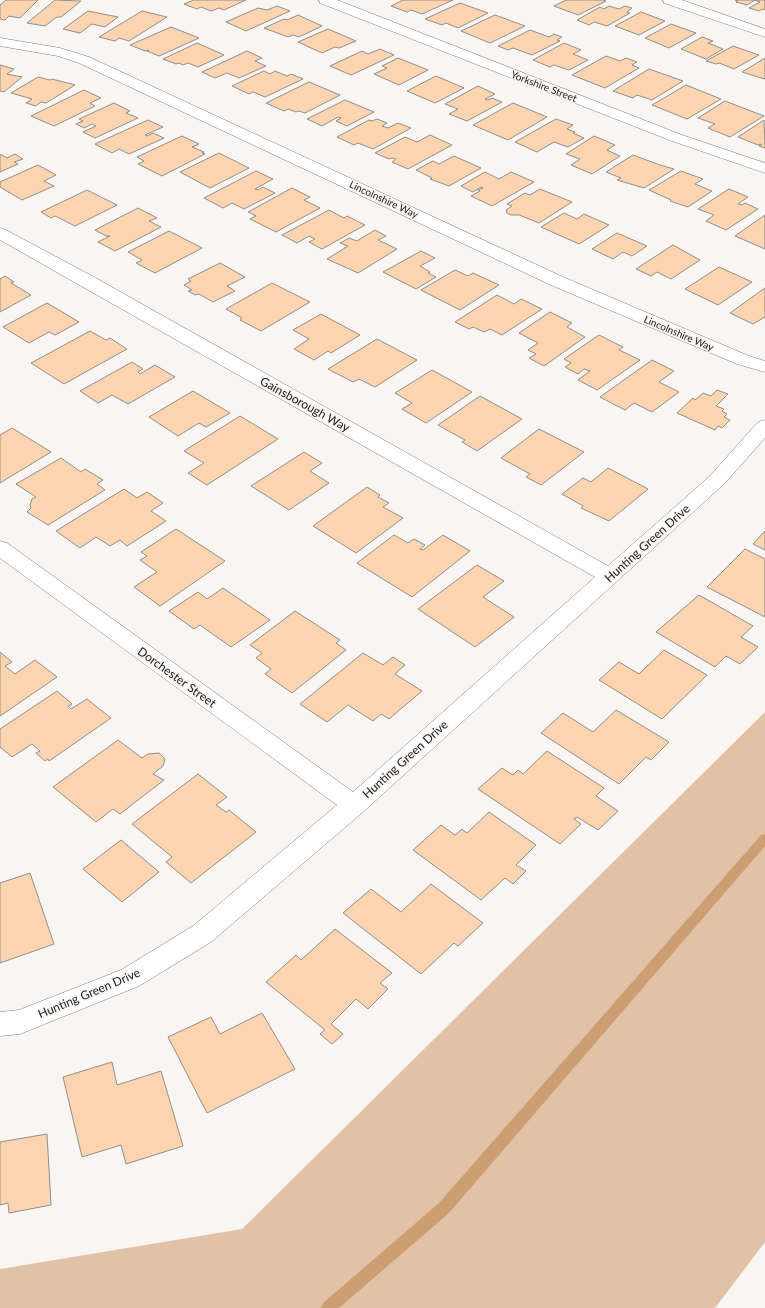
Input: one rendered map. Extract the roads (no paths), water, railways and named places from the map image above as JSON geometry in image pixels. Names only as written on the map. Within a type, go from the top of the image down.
[{"type":"street","name":"Yorkshire Street","points":[[325,0],[677,138],[765,168]]},
{"type":"street","points":[[669,0],[765,33]]},
{"type":"street","name":"Lincolnshire Way","points":[[0,42],[60,52],[84,60],[557,280],[743,360],[765,367]]},
{"type":"street","name":"Gainsborough Way","points":[[0,234],[93,284],[610,576]]},
{"type":"street","name":"Hunting Green Drive","points":[[0,1024],[20,1022],[130,978],[202,934],[354,805],[717,480],[765,426]]},
{"type":"street","name":"Dorchester Street","points":[[0,548],[354,805]]},
{"type":"waterway","points":[[328,1308],[444,1208],[765,838]]}]
